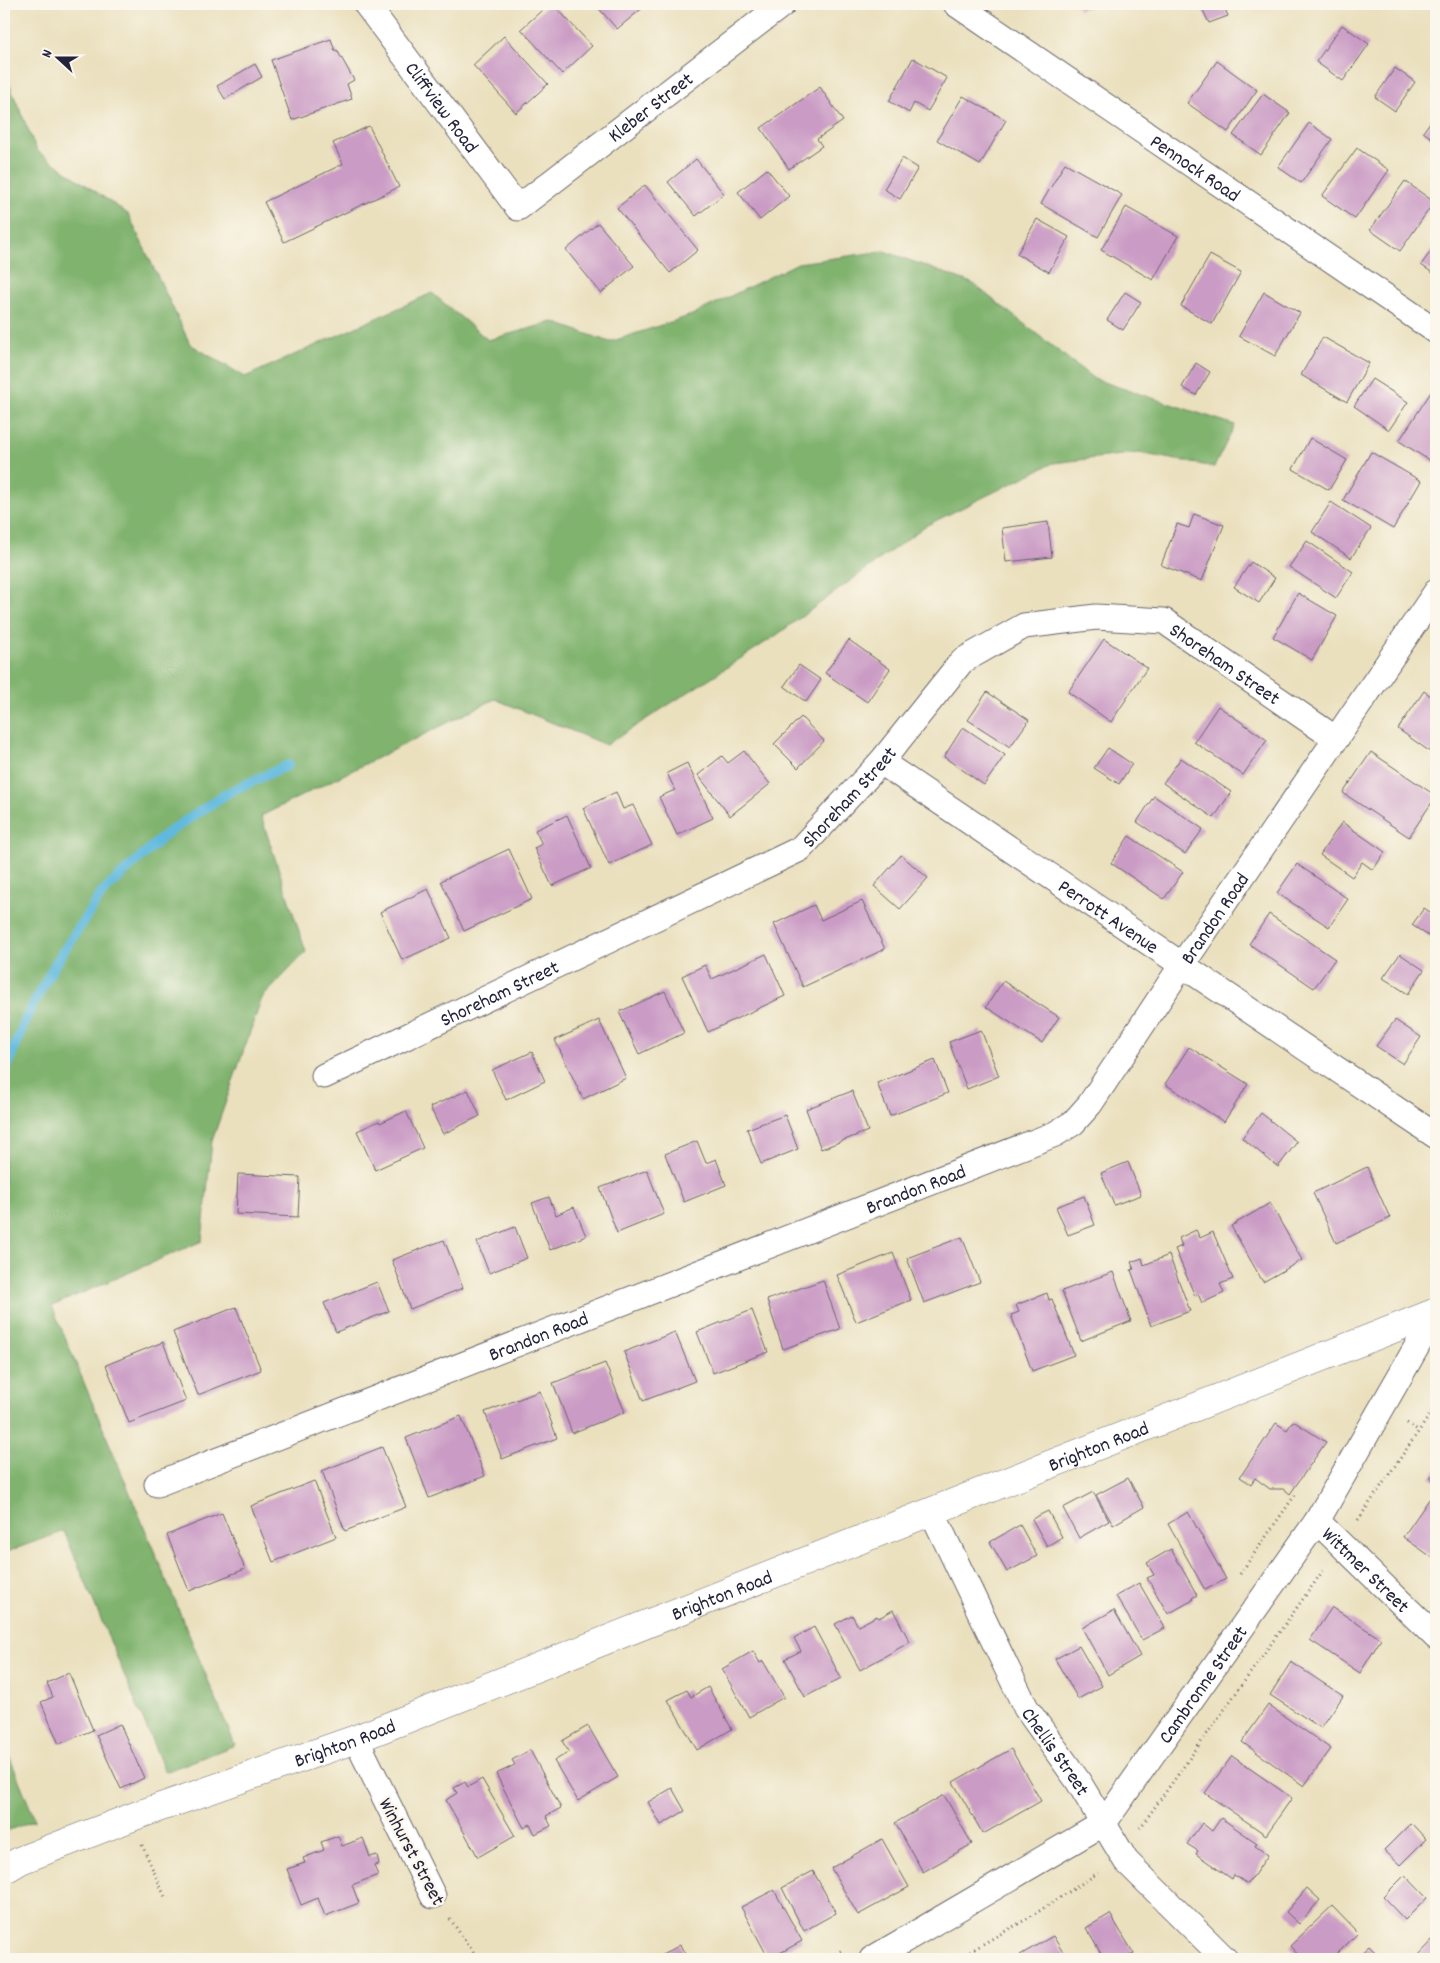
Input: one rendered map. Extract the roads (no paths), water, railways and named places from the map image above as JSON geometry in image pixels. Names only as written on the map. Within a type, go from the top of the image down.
[{"type":"street","name":"Kleber Street","points":[[518,208],[783,4]]},
{"type":"street","name":"Pennock Road","points":[[956,4],[1436,331]]},
{"type":"street","name":"Cliffview Road","points":[[368,5],[518,208]]},
{"type":"street","name":"Brandon Road","points":[[157,1484],[1055,1134],[1072,1123],[1090,1104],[1182,965],[1436,592]]},
{"type":"street","name":"Shoreham Street","points":[[324,1076],[800,849],[882,762],[962,661],[1024,626],[1096,616],[1164,621],[1336,739]]},
{"type":"street","name":"Perrott Avenue","points":[[882,762],[1436,1136]]},
{"type":"street","name":"Brighton Road","points":[[4,1870],[22,1860],[135,1816],[356,1739],[1436,1313]]},
{"type":"street","name":"Cambronne Street","points":[[872,1959],[1104,1824],[1317,1522],[1436,1313]]},
{"type":"street","name":"Chellis Street","points":[[932,1512],[1026,1708],[1078,1781],[1126,1860],[1225,1959]]},
{"type":"street","name":"Wittmer Street","points":[[1317,1522],[1436,1637]]},
{"type":"street","name":"Winhurst Street","points":[[356,1739],[434,1896]]},
{"type":"waterway","points":[[4,1074],[27,1016],[55,964],[102,893],[166,834],[229,792],[288,765]]}]
